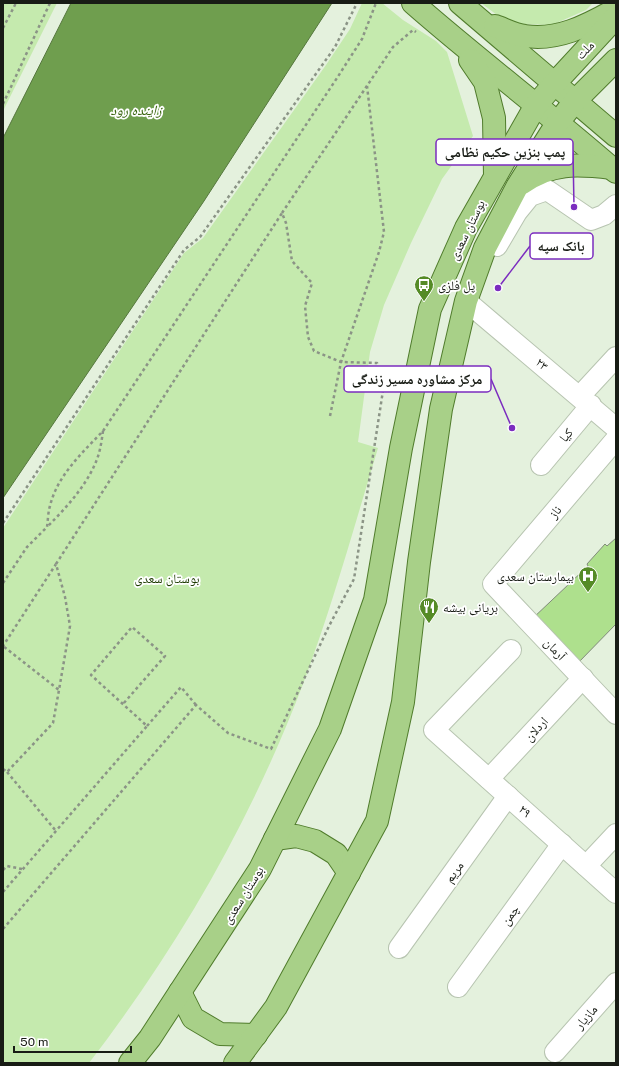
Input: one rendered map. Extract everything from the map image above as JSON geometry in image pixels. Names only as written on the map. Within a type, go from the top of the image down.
[{"type":"main road","points":[[413,3],[458,43],[558,122],[614,170]]},
{"type":"main road","points":[[460,3],[616,136]]},
{"type":"main road","points":[[481,21],[523,36],[544,38],[583,28],[616,10]]},
{"type":"main road","name":"ملت","points":[[536,105],[616,17]]},
{"type":"main road","points":[[458,43],[486,82],[494,118],[495,176]]},
{"type":"main road","points":[[575,101],[616,60]]},
{"type":"main road","name":"بوستان سعدی","points":[[235,1063],[276,1007],[377,821],[403,702],[419,562],[441,408],[469,294],[485,248],[517,187],[558,122],[575,101]]},
{"type":"main road","name":"بوستان سعدی","points":[[130,1063],[150,1038],[260,869],[330,729],[375,600],[400,448],[430,309],[466,228],[536,105]]},
{"type":"main road","points":[[517,187],[533,175],[554,167],[583,165],[614,170]]},
{"type":"main road","points":[[275,839],[296,836],[315,841],[336,854],[349,873]]},
{"type":"main road","points":[[180,992],[193,1018],[220,1034],[256,1035]]},
{"type":"street","points":[[469,294],[517,212],[530,196],[547,190],[591,220],[604,215],[616,205]]},
{"type":"street","name":"۲۳","points":[[469,294],[616,428]]},
{"type":"street","name":"کیا","points":[[541,465],[616,357]]},
{"type":"street","name":"ناز","points":[[493,584],[616,440]]},
{"type":"street","name":"آرمان","points":[[493,584],[616,714]]},
{"type":"street","name":"۲۹","points":[[512,650],[434,730],[616,893]]},
{"type":"street","name":"اردلان","points":[[489,779],[583,678]]},
{"type":"street","name":"مریم","points":[[399,948],[508,796]]},
{"type":"street","points":[[586,866],[616,834]]},
{"type":"street","name":"چمن","points":[[458,986],[562,844]]},
{"type":"street","name":"مازیار","points":[[555,1052],[616,983]]},
{"type":"path","points":[[3,28],[16,3]]},
{"type":"path","points":[[3,104],[50,3]]},
{"type":"path","points":[[3,523],[184,250],[200,237],[335,47],[357,3]]},
{"type":"path","points":[[47,527],[49,506],[56,489],[69,468],[103,431],[362,39],[376,3]]},
{"type":"path","points":[[59,690],[3,647],[282,213],[393,47],[413,30]]},
{"type":"path","points":[[330,416],[341,362],[380,252],[384,232],[367,86]]},
{"type":"path","points":[[3,892],[180,687],[196,705],[228,733],[271,749],[329,626],[354,578],[384,384],[377,363],[341,362],[314,351],[308,337],[305,306],[312,283],[292,261],[286,223],[282,213]]},
{"type":"path","points":[[3,583],[27,547],[62,512],[88,477],[99,454],[103,431]]},
{"type":"path","points":[[7,772],[53,723],[70,626],[65,597],[56,564]]},
{"type":"path","points":[[123,704],[165,656],[132,627],[91,675],[147,726]]},
{"type":"path","points":[[3,929],[196,705]]},
{"type":"path","points":[[3,770],[7,772],[56,831]]},
{"type":"path","points":[[3,870],[7,866],[22,869]]},
{"type":"green space","points":[[3,3],[57,3],[3,111]]},
{"type":"green space","name":"بوستان سعدی","points":[[362,3],[382,3],[403,20],[436,41],[447,52],[473,136],[442,179],[411,243],[384,305],[370,352],[358,442],[378,448],[324,626],[283,735],[236,834],[182,928],[122,1019],[89,1063],[3,1063],[3,528],[184,253],[203,238],[326,65],[350,29]]},
{"type":"green space","points":[[481,3],[593,3],[586,10],[552,25],[520,24],[497,15]]},
{"type":"water","name":"زاینده رود","points":[[71,3],[332,3],[204,201],[3,498],[3,138]]},
{"type":"building","name":"بیمارستان سعدی","points":[[616,538],[616,624],[577,664],[532,619],[588,566],[587,564],[605,544],[607,546]]},
{"type":"place","name":"پمپ بنزین حکیم نظامی","points":[[574,207]]},
{"type":"place","name":"بانک سپه","points":[[498,288]]},
{"type":"place","name":"پل فلزی","points":[[424,302]]},
{"type":"place","name":"مرکز مشاوره مسیر زندگی","points":[[512,428]]},
{"type":"place","name":"بیمارستان سعدی","points":[[588,593]]},
{"type":"place","name":"بریانی بیشه","points":[[429,624]]}]
